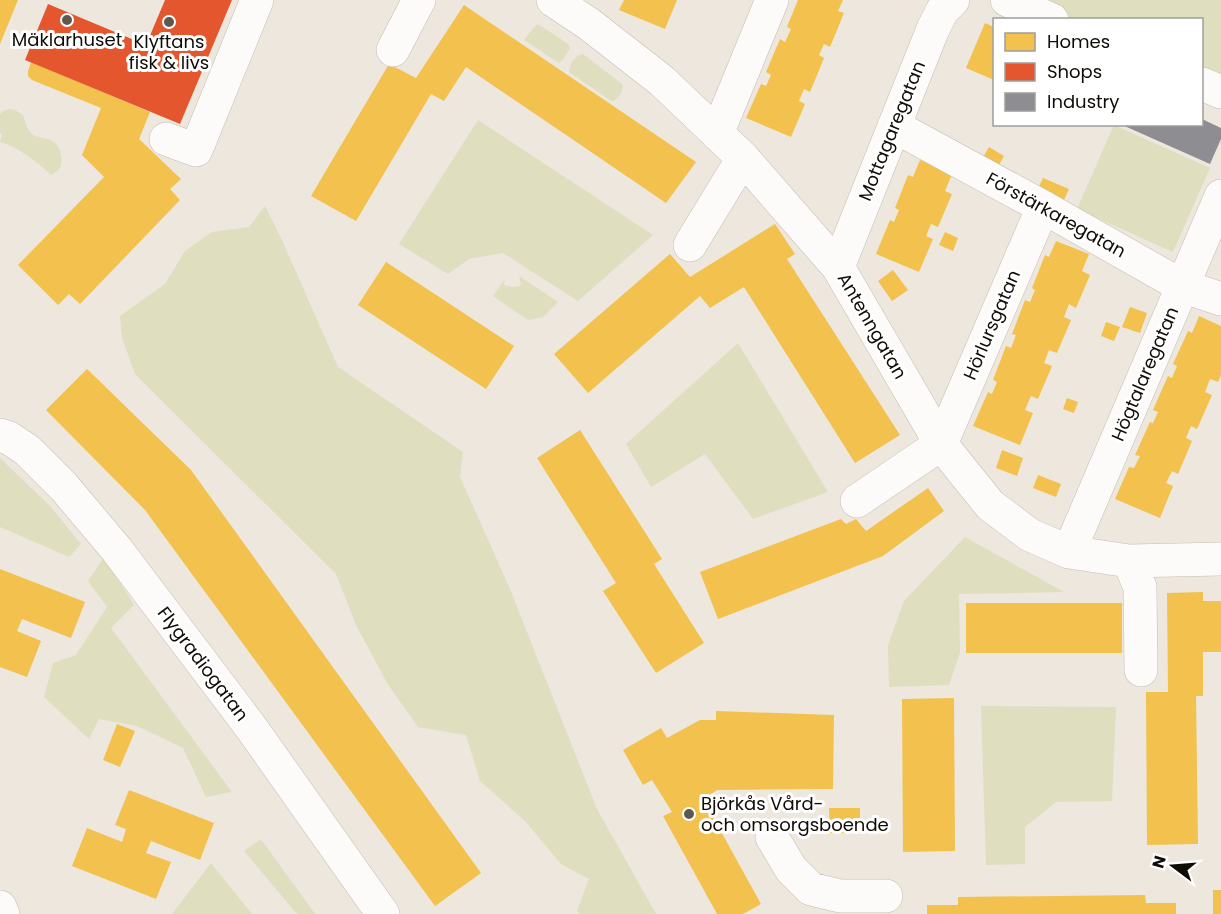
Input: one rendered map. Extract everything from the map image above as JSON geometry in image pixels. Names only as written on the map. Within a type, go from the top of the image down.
[{"type":"street","points":[[166,139],[196,150],[257,0]]},
{"type":"street","points":[[393,50],[418,0]]},
{"type":"street","name":"Antenngatan","points":[[553,0],[594,12],[743,158],[838,267],[941,444],[990,505],[1030,535],[1069,552],[1129,561],[1221,559]]},
{"type":"street","points":[[717,134],[772,0]]},
{"type":"street","name":"Mottagaregatan","points":[[838,267],[933,29],[942,11],[953,0]]},
{"type":"street","points":[[1007,0],[1048,18]]},
{"type":"street","points":[[1203,84],[1221,92]]},
{"type":"street","name":"Förstärkaregatan","points":[[894,126],[1182,286],[1221,298]]},
{"type":"street","points":[[690,245],[743,158]]},
{"type":"street","name":"Högtalaregatan","points":[[1069,552],[1221,196]]},
{"type":"street","name":"Hörlursgatan","points":[[941,444],[1043,207]]},
{"type":"street","name":"Flygradiogatan","points":[[0,435],[27,450],[64,487],[117,550],[250,726],[383,914]]},
{"type":"street","points":[[857,501],[941,444]]},
{"type":"street","points":[[1129,561],[1140,587],[1141,670]]},
{"type":"street","points":[[772,837],[791,869],[812,888],[840,896],[886,896]]},
{"type":"street","points":[[0,907],[3,914]]},
{"type":"green space","points":[[1017,0],[1221,0],[1221,89],[1203,81],[1203,18],[1060,18]]},
{"type":"green space","points":[[538,24],[568,44],[570,48],[559,63],[524,40]]},
{"type":"green space","points":[[583,54],[622,84],[619,97],[613,101],[610,100],[569,72],[573,61],[577,56]]},
{"type":"green space","points":[[9,109],[23,115],[33,135],[51,140],[56,144],[61,159],[61,166],[57,171],[51,175],[27,156],[0,142],[2,134],[0,133],[0,114]]},
{"type":"green space","points":[[478,120],[653,235],[578,301],[503,253],[469,259],[448,274],[399,244]]},
{"type":"green space","points":[[1114,126],[1210,168],[1173,252],[1077,209]]},
{"type":"green space","points":[[265,206],[338,367],[463,452],[460,477],[510,589],[597,809],[656,914],[579,914],[577,911],[589,879],[561,864],[526,822],[480,781],[466,735],[418,727],[387,683],[356,625],[336,574],[135,374],[122,338],[120,316],[165,284],[185,251],[212,232],[249,227]]},
{"type":"green space","points":[[519,276],[558,302],[543,317],[528,320],[493,296],[505,279],[504,285],[520,286]]},
{"type":"green space","points":[[738,343],[828,492],[753,519],[705,454],[651,487],[626,444]]},
{"type":"green space","points":[[0,458],[50,506],[81,544],[69,557],[0,527]]},
{"type":"green space","points":[[965,537],[1064,592],[959,594],[960,653],[949,685],[889,687],[888,645],[904,601]]},
{"type":"green space","points":[[104,557],[134,605],[111,628],[232,792],[206,797],[183,748],[137,726],[99,719],[89,739],[44,697],[53,663],[76,655],[107,607],[88,581]]},
{"type":"green space","points":[[981,706],[1116,707],[1112,801],[1056,802],[1025,827],[1025,864],[986,865]]},
{"type":"green space","points":[[261,839],[315,914],[297,914],[244,851]]},
{"type":"green space","points":[[211,863],[252,914],[172,914]]},
{"type":"building: Homes","points":[[0,0],[18,0],[0,44]]},
{"type":"building: Homes","points":[[624,0],[677,0],[665,29],[619,10]]},
{"type":"building: Homes","points":[[798,0],[843,0],[838,11],[844,13],[830,47],[824,44],[819,55],[824,58],[810,92],[804,89],[799,101],[805,104],[791,137],[746,118],[761,84],[766,86],[771,75],[766,72],[780,39],[785,42],[791,29],[787,27]]},
{"type":"building: Homes","points":[[464,5],[696,162],[666,203],[466,67],[444,101],[431,94],[356,221],[311,196],[389,64],[416,78]]},
{"type":"building: Homes","points":[[985,23],[993,27],[993,80],[966,68]]},
{"type":"building: Homes","points":[[31,62],[150,112],[139,139],[181,179],[170,189],[180,200],[80,304],[69,294],[58,305],[18,265],[104,177],[82,155],[101,108],[32,80],[28,76]]},
{"type":"building: Homes","points":[[989,147],[1004,156],[997,169],[981,161]]},
{"type":"building: Homes","points":[[920,160],[952,174],[945,191],[952,194],[938,227],[931,224],[926,236],[933,239],[919,272],[876,254],[890,220],[894,222],[899,210],[895,208],[908,175],[913,177]]},
{"type":"building: Homes","points":[[1043,178],[1069,189],[1063,202],[1037,191]]},
{"type":"building: Homes","points":[[775,224],[795,254],[787,259],[900,435],[855,463],[744,287],[710,308],[700,296],[588,393],[554,354],[670,254],[690,277]]},
{"type":"building: Homes","points":[[945,232],[958,238],[953,251],[939,245]]},
{"type":"building: Homes","points":[[1056,241],[1089,254],[1082,271],[1090,275],[1076,308],[1069,304],[1064,317],[1071,320],[1057,353],[1049,350],[1044,363],[1052,366],[1038,399],[1031,396],[1025,410],[1033,413],[1020,445],[973,426],[988,392],[992,394],[997,382],[993,380],[1006,346],[1011,348],[1016,335],[1012,334],[1025,300],[1030,302],[1035,290],[1032,288],[1045,255],[1049,257]]},
{"type":"building: Homes","points":[[386,262],[514,346],[486,389],[358,305]]},
{"type":"building: Homes","points":[[893,270],[908,290],[892,301],[878,281]]},
{"type":"building: Homes","points":[[1130,307],[1147,313],[1140,333],[1122,327]]},
{"type":"building: Homes","points":[[1199,316],[1221,326],[1221,375],[1218,382],[1210,379],[1205,392],[1212,395],[1197,429],[1191,426],[1186,438],[1192,441],[1178,474],[1172,471],[1166,483],[1173,486],[1160,518],[1115,499],[1129,467],[1134,468],[1140,456],[1135,455],[1150,422],[1153,423],[1158,412],[1153,410],[1168,376],[1172,378],[1177,366],[1173,364],[1188,331],[1192,333]]},
{"type":"building: Homes","points":[[1106,322],[1120,327],[1114,341],[1101,336]]},
{"type":"building: Homes","points":[[87,369],[191,470],[481,873],[435,906],[145,510],[46,410]]},
{"type":"building: Homes","points":[[1067,398],[1078,402],[1074,413],[1063,409]]},
{"type":"building: Homes","points":[[580,430],[662,559],[654,564],[704,643],[656,673],[603,591],[616,583],[537,458]]},
{"type":"building: Homes","points":[[1002,450],[1023,458],[1017,476],[996,468]]},
{"type":"building: Homes","points":[[1038,475],[1061,484],[1056,497],[1033,488]]},
{"type":"building: Homes","points":[[928,488],[944,511],[883,556],[718,619],[700,572],[841,519],[846,524],[856,519],[866,531]]},
{"type":"building: Homes","points":[[0,569],[85,602],[71,638],[22,619],[17,631],[41,641],[27,677],[0,667]]},
{"type":"building: Homes","points":[[1203,592],[1203,601],[1221,601],[1221,652],[1203,652],[1203,696],[1196,696],[1198,844],[1147,845],[1146,692],[1168,692],[1167,593]]},
{"type":"building: Homes","points":[[966,603],[1122,603],[1122,653],[966,653]]},
{"type":"building: Homes","points":[[954,698],[955,851],[903,852],[902,699]]},
{"type":"building: Homes","name":"Björkås Vård- och omsorgsboende","points":[[716,711],[834,715],[833,789],[717,790],[703,799],[761,904],[743,914],[717,914],[663,816],[672,812],[652,780],[643,785],[623,750],[661,728],[667,738],[700,720],[716,720]]},
{"type":"building: Homes","points":[[117,724],[135,731],[120,767],[103,760]]},
{"type":"building: Homes","points":[[129,790],[214,823],[200,860],[151,841],[146,853],[171,862],[156,899],[72,866],[87,828],[122,842],[126,829],[115,825]]},
{"type":"building: Homes","points":[[829,808],[860,808],[860,833],[830,833]]},
{"type":"building: Homes","points":[[1213,890],[1221,890],[1221,914],[1213,914]]},
{"type":"building: Homes","points":[[1145,895],[1146,903],[1176,903],[1176,914],[927,914],[927,905],[958,905],[958,897]]},
{"type":"building: Shops","points":[[165,0],[232,0],[180,124],[25,60],[48,4],[146,45]]},
{"type":"building: Industry","points":[[1203,119],[1221,128],[1221,139],[1210,164],[1124,126],[1203,126]]},
{"type":"place","name":"Mäklarhuset","points":[[67,20]]},
{"type":"place","name":"Klyftans fisk & livs","points":[[169,22]]},
{"type":"place","name":"Björkås Vård- och omsorgsboende","points":[[689,814]]}]
